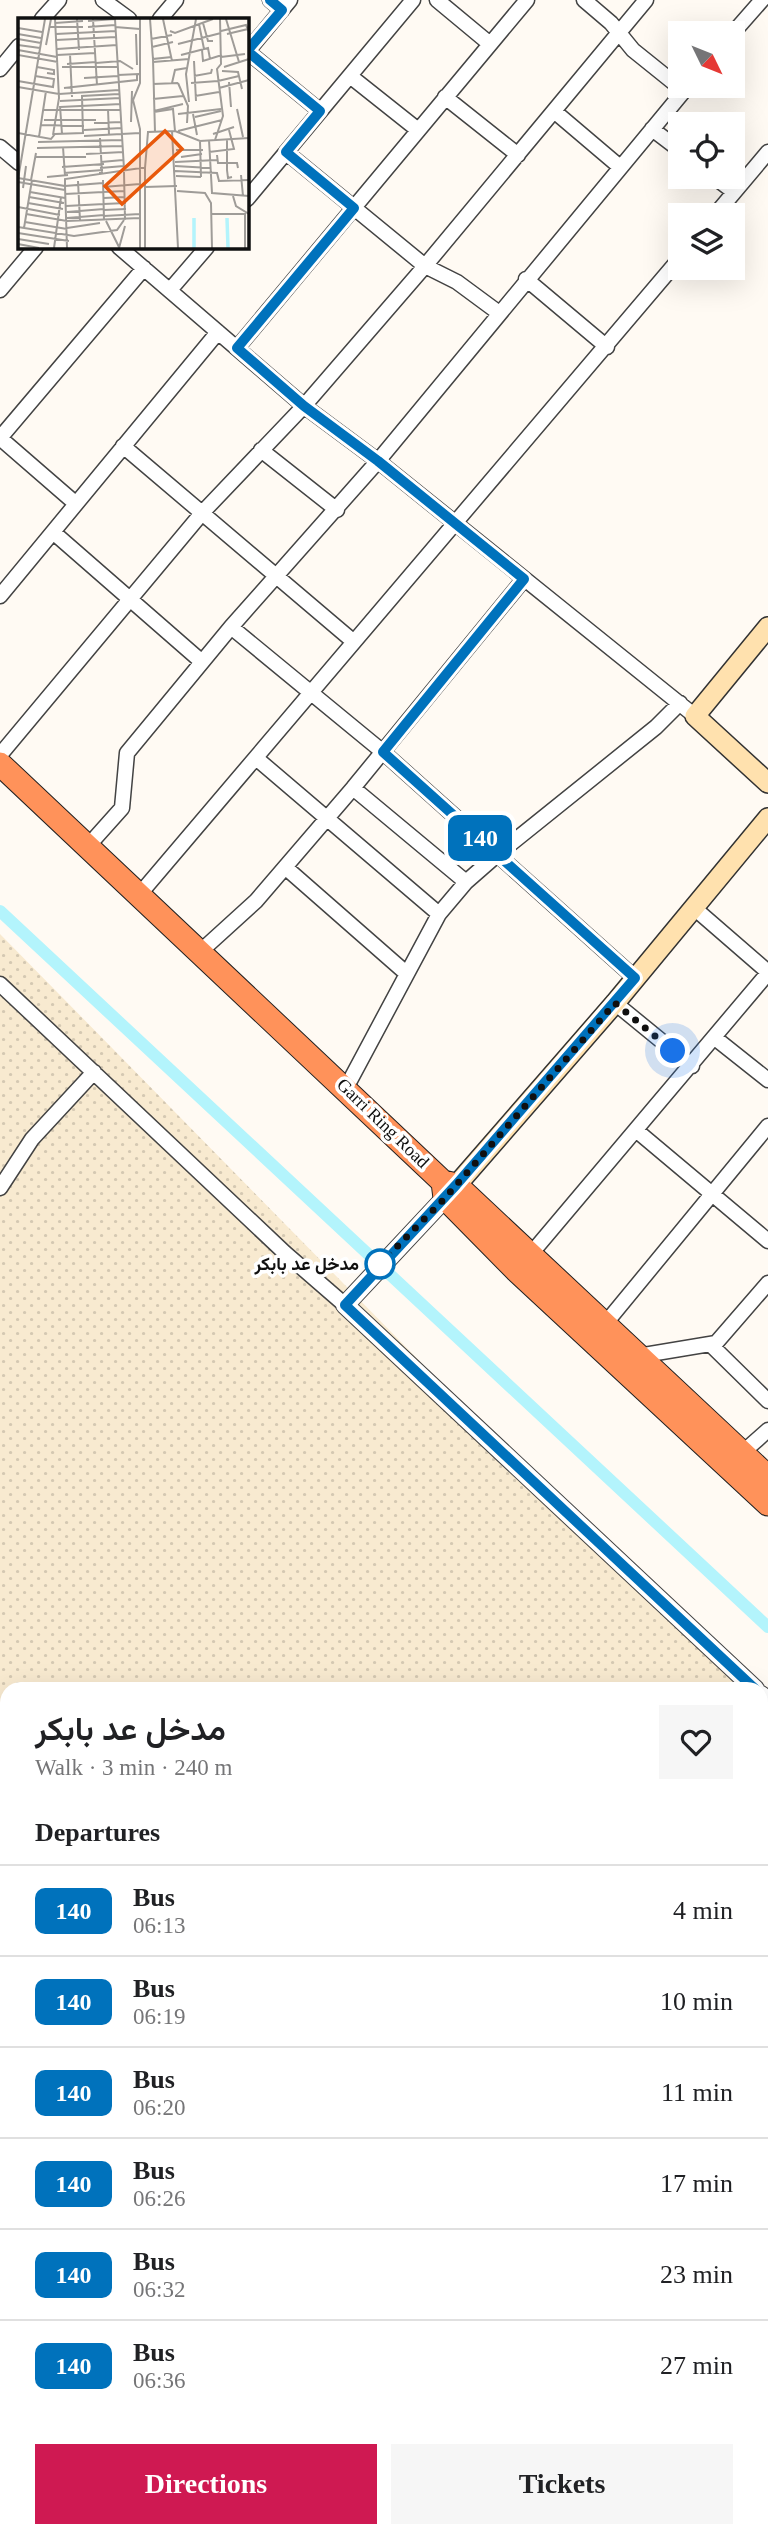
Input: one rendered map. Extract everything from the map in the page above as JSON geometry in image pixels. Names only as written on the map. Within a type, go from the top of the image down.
[{"type":"highway","name":"Garri Ring Road","points":[[0,764],[346,1088],[448,1188],[530,1255],[768,1477]]},
{"type":"highway","name":"Garri Ring Road","points":[[448,1188],[516,1270],[768,1504]]},
{"type":"main road","points":[[768,627],[687,709],[768,783]]},
{"type":"main road","points":[[448,1188],[615,1003],[768,818]]},
{"type":"street","points":[[43,18],[59,0]]},
{"type":"street","points":[[103,0],[128,18]]},
{"type":"street","points":[[161,18],[176,0]]},
{"type":"street","points":[[248,50],[286,5],[270,0]]},
{"type":"street","points":[[248,198],[413,0]]},
{"type":"street","points":[[437,0],[490,44]]},
{"type":"street","points":[[237,348],[527,0]]},
{"type":"street","points":[[584,0],[633,50],[668,75]]},
{"type":"street","points":[[0,755],[129,597],[202,513],[304,406],[425,266],[646,0]]},
{"type":"street","points":[[744,21],[762,0]]},
{"type":"street","points":[[0,69],[18,47]]},
{"type":"street","points":[[248,52],[320,111]]},
{"type":"street","points":[[350,76],[418,130]]},
{"type":"street","points":[[445,97],[518,155]]},
{"type":"street","points":[[88,846],[122,808],[127,753],[231,627],[337,510],[678,98]]},
{"type":"street","points":[[554,111],[620,167]]},
{"type":"street","points":[[652,129],[668,141]]},
{"type":"street","points":[[0,147],[18,162]]},
{"type":"street","points":[[286,152],[425,266],[457,282],[499,313]]},
{"type":"street","points":[[725,203],[768,152]]},
{"type":"street","points":[[730,189],[734,192]]},
{"type":"street","points":[[0,290],[35,248]]},
{"type":"street","points":[[120,248],[304,406],[378,461],[454,525],[687,709],[656,727],[466,882],[439,914],[346,1088]]},
{"type":"street","points":[[170,290],[206,248]]},
{"type":"street","points":[[75,503],[0,438],[144,268]]},
{"type":"street","points":[[139,895],[668,273]]},
{"type":"street","points":[[526,279],[607,347]]},
{"type":"street","points":[[0,596],[218,332]]},
{"type":"street","points":[[123,446],[354,642]]},
{"type":"street","points":[[261,450],[337,510]]},
{"type":"street","points":[[53,532],[202,662]]},
{"type":"street","points":[[201,951],[256,901],[383,752],[524,579]]},
{"type":"street","points":[[231,627],[383,752],[635,978]]},
{"type":"street","points":[[256,758],[439,914]]},
{"type":"street","points":[[353,788],[466,882]]},
{"type":"street","points":[[285,867],[406,973]]},
{"type":"street","points":[[530,1255],[768,973],[693,907]]},
{"type":"street","points":[[0,984],[285,1254],[345,1305],[748,1682]]},
{"type":"street","points":[[615,1003],[692,1066]]},
{"type":"street","points":[[715,1038],[768,1080]]},
{"type":"street","points":[[0,1188],[32,1139],[94,1072]]},
{"type":"street","points":[[604,1324],[768,1126]]},
{"type":"street","points":[[636,1131],[768,1241]]},
{"type":"street","points":[[345,1305],[448,1188]]},
{"type":"street","points":[[638,1356],[711,1345],[723,1337],[766,1289]]},
{"type":"street","points":[[711,1345],[768,1401]]},
{"type":"street","points":[[742,1453],[768,1430]]},
{"type":"shaded area","points":[[0,934],[735,1682],[0,1682]]},
{"type":"waterway","points":[[0,911],[768,1627]]},
{"type":"bus line","name":"140","points":[[248,50],[282,10],[270,0]]},
{"type":"bus line","name":"140","points":[[248,52],[320,111],[286,152],[354,208],[237,348],[304,406],[378,461],[524,579],[383,752],[635,978],[445,1198],[345,1305],[748,1682]]},
{"type":"place","name":"مدخل عد بابكر","points":[[380,1264]]},
{"type":"route","points":[[380,1264],[445,1198],[615,1003],[673,1051]]}]
